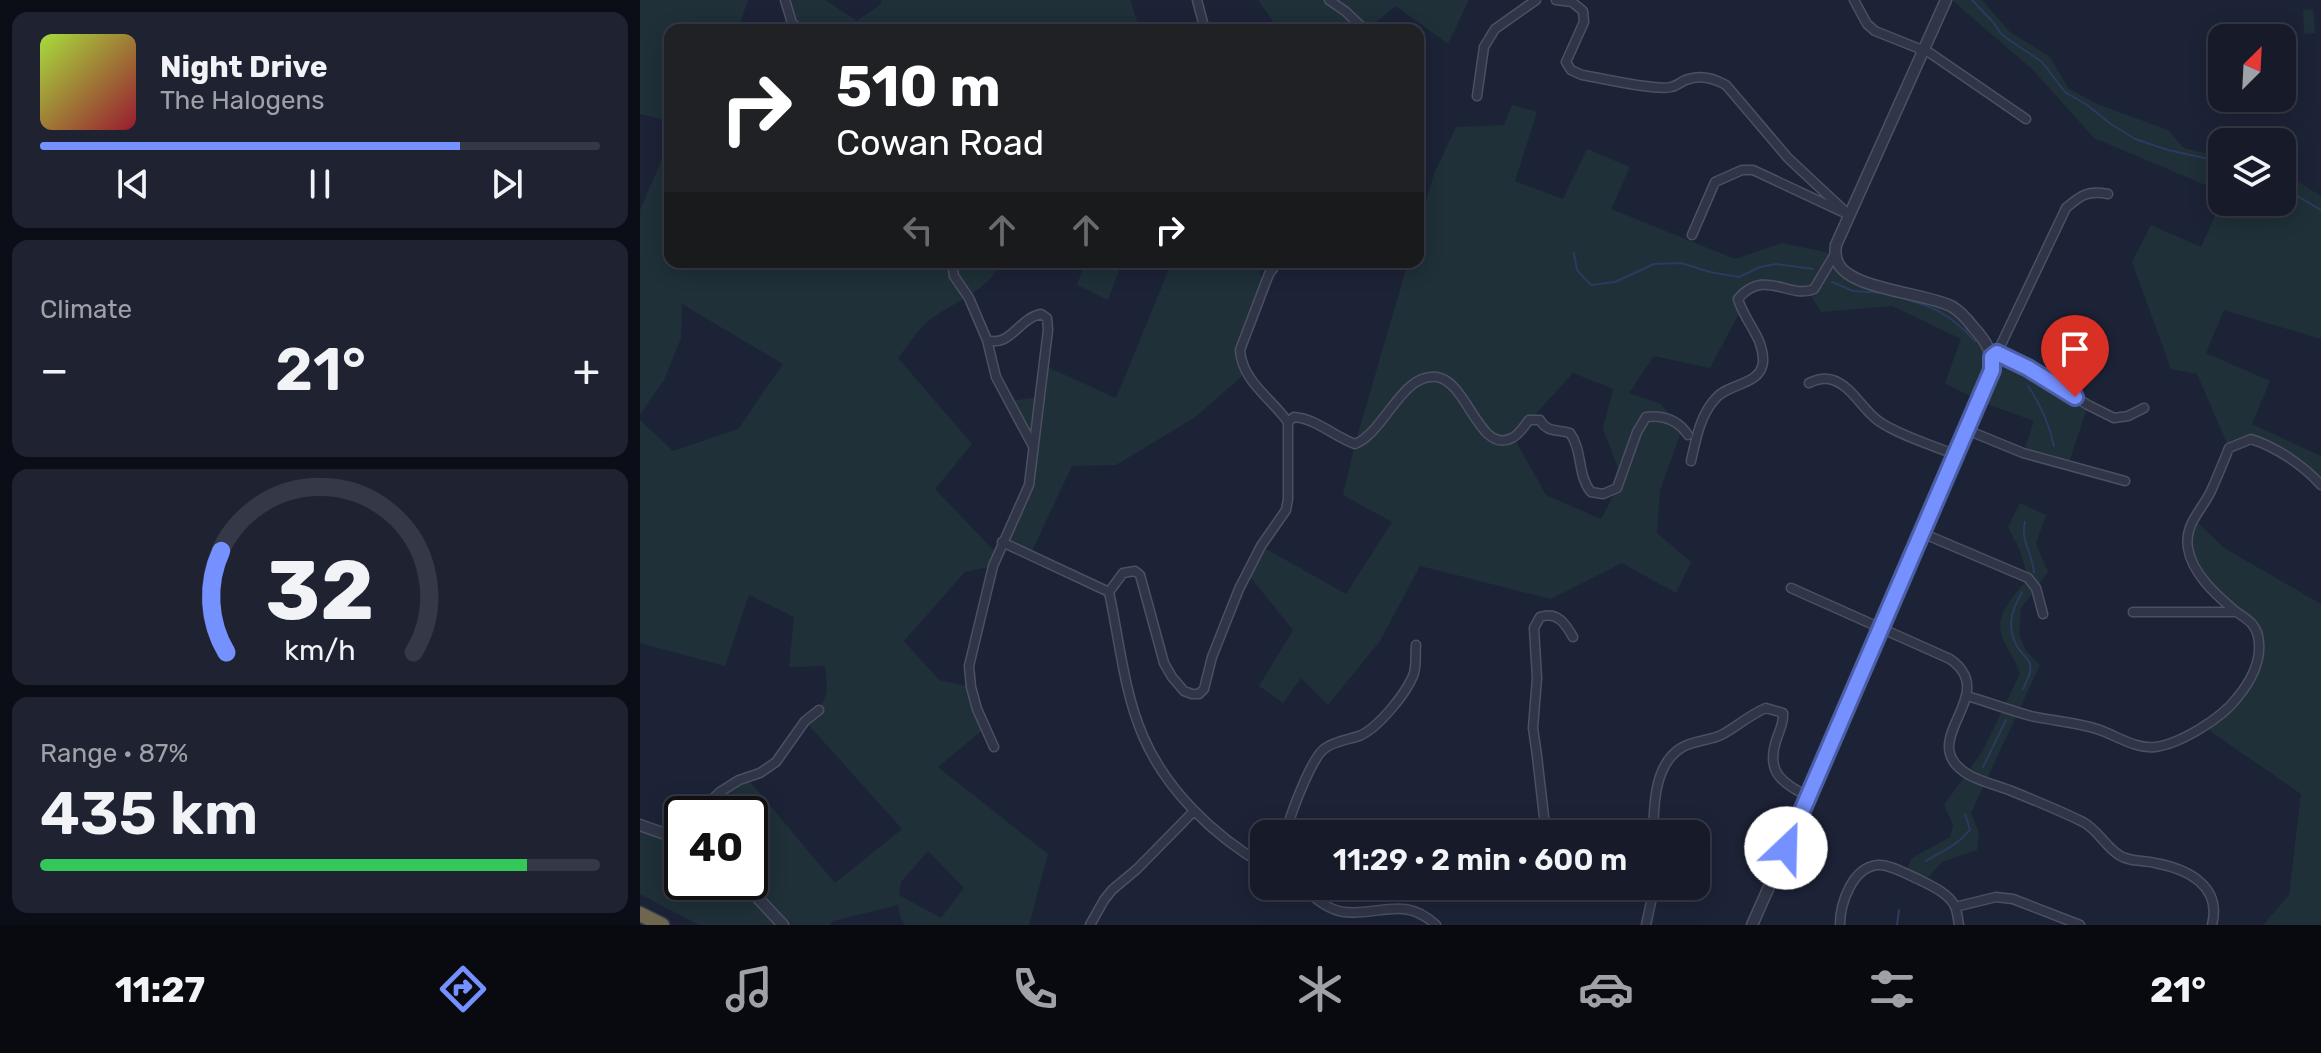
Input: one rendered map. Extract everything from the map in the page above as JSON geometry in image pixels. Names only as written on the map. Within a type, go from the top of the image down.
[{"type":"highway","points":[[640,914],[662,925]]},
{"type":"street","points":[[785,0],[793,24]]},
{"type":"street","points":[[1197,0],[1203,24]]},
{"type":"street","points":[[1329,0],[1359,24]]},
{"type":"street","points":[[1477,96],[1484,47],[1495,29],[1536,0]]},
{"type":"street","points":[[1556,0],[1572,2],[1583,11],[1584,22],[1566,62],[1571,70],[1582,75],[1660,88],[1674,87],[1688,79],[1717,80],[1726,85],[1788,158],[1849,215]]},
{"type":"street","points":[[1854,0],[1867,24],[1875,31],[1942,60],[2026,119]]},
{"type":"street","points":[[1946,0],[1836,245],[1838,265],[1865,282],[1928,298],[1958,311],[1995,355],[2028,368],[2114,418],[2128,416],[2144,408]]},
{"type":"street","points":[[1692,235],[1715,182],[1742,170],[1753,170],[1849,215]]},
{"type":"street","points":[[1752,925],[1967,430],[1992,370],[1995,355],[2066,208],[2094,191],[2108,194]]},
{"type":"street","points":[[1691,461],[1697,429],[1715,398],[1760,372],[1763,361],[1757,333],[1741,310],[1738,299],[1749,287],[1758,285],[1809,292],[1814,289],[1835,254]]},
{"type":"street","points":[[953,268],[987,340],[996,377],[1033,447]]},
{"type":"street","points":[[1250,855],[1194,811],[1156,762],[1142,734],[1131,700],[1109,592],[1123,573],[1135,571],[1140,575],[1164,663],[1184,691],[1199,694],[1204,689],[1212,657],[1239,589],[1261,546],[1286,510],[1288,422],[1246,373],[1240,350],[1274,268]]},
{"type":"street","points":[[987,340],[996,343],[1004,341],[1032,315],[1041,314],[1047,318],[1029,485],[993,566],[969,666],[977,709],[994,747]]},
{"type":"street","points":[[1288,422],[1294,417],[1307,418],[1355,444],[1363,441],[1413,383],[1426,377],[1438,377],[1457,388],[1475,419],[1489,435],[1503,441],[1514,437],[1529,420],[1540,420],[1544,427],[1570,433],[1575,439],[1585,485],[1591,492],[1603,494],[1617,488],[1637,432],[1646,417],[1675,421],[1688,435]]},
{"type":"street","points":[[1809,383],[1818,379],[1835,381],[1882,424],[1956,455]]},
{"type":"street","points":[[1967,430],[2023,453],[2125,481]]},
{"type":"street","points":[[1967,696],[2032,716],[2097,729],[2140,747],[2174,743],[2203,726],[2233,704],[2248,685],[2257,662],[2258,636],[2254,625],[2212,590],[2191,560],[2187,534],[2193,518],[2209,495],[2229,448],[2251,439],[2313,476],[2321,485]]},
{"type":"street","points":[[1922,533],[2028,578],[2036,588],[2043,614]]},
{"type":"street","points":[[1002,542],[1109,592]]},
{"type":"street","points":[[1791,588],[1950,659],[1961,667],[1969,689],[1948,744],[1955,763],[1965,773],[2081,822],[2093,829],[2120,855],[2157,863],[2196,879],[2208,887],[2213,900],[2215,914],[2212,925]]},
{"type":"street","points":[[2133,612],[2236,612]]},
{"type":"street","points":[[1544,820],[1533,728],[1537,678],[1535,623],[1549,614],[1558,617],[1573,637]]},
{"type":"street","points":[[1291,820],[1322,750],[1338,741],[1362,735],[1401,696],[1413,675],[1416,645]]},
{"type":"street","points":[[1654,820],[1658,787],[1669,759],[1682,747],[1722,735],[1766,708],[1783,713],[1784,719],[1773,753],[1773,765],[1779,778],[1809,797]]},
{"type":"street","points":[[716,796],[739,780],[760,773],[776,762],[805,721],[819,710]]},
{"type":"street","points":[[1090,925],[1112,890],[1194,811]]},
{"type":"street","points":[[640,825],[664,832]]},
{"type":"street","points":[[1840,925],[1840,913],[1849,888],[1866,869],[1879,865],[1933,886],[1944,894],[1955,907],[1959,925]]},
{"type":"street","points":[[1955,907],[1996,897],[2013,899],[2080,925]]},
{"type":"street","points":[[760,900],[783,925]]},
{"type":"street","points":[[1320,900],[1335,910],[1358,912],[1401,908],[1422,914],[1436,925]]},
{"type":"street","points":[[1646,925],[1651,900]]},
{"type":"shaded area","points":[[640,0],[748,0],[740,24],[664,24],[664,120],[640,114]]},
{"type":"shaded area","points":[[775,0],[825,0],[857,21],[880,5],[882,0],[1130,0],[1138,24],[797,24],[785,1]]},
{"type":"shaded area","points":[[1258,0],[1329,0],[1334,3],[1338,0],[1469,0],[1448,44],[1396,6],[1374,24],[1275,24]]},
{"type":"shaded area","points":[[1952,0],[1982,0],[2010,32],[2050,57],[2068,88],[2097,104],[2168,130],[2184,148],[2208,154],[2208,186],[2094,138],[2033,70]]},
{"type":"shaded area","points":[[2313,9],[2315,33],[2304,34],[2303,10]]},
{"type":"shaded area","points":[[1512,105],[1537,112],[1515,181],[1563,199],[1587,149],[1630,167],[1611,209],[1735,259],[1782,243],[1835,254],[1848,274],[1949,305],[1997,353],[2088,405],[2068,466],[2023,453],[2034,421],[1979,401],[1945,383],[1961,339],[1892,306],[1821,312],[1809,292],[1758,285],[1741,295],[1741,310],[1710,368],[1654,356],[1629,393],[1661,404],[1683,427],[1660,490],[1657,533],[1691,562],[1676,593],[1622,563],[1551,599],[1420,566],[1380,641],[1328,705],[1301,678],[1283,703],[1259,686],[1293,630],[1247,573],[1261,546],[1346,594],[1392,522],[1343,495],[1406,268],[1424,268],[1424,208],[1434,174],[1456,127],[1504,125]],"holes":[[[1573,373],[1613,389],[1603,429],[1622,478],[1601,519],[1546,495],[1514,438]]]},
{"type":"shaded area","points":[[664,155],[664,268],[998,268],[977,290],[927,322],[898,358],[972,444],[935,489],[998,555],[993,566],[965,572],[904,641],[939,680],[971,687],[985,728],[938,767],[1048,854],[1029,925],[905,925],[898,905],[833,921],[830,925],[699,925],[640,894],[640,827],[664,834],[664,900],[768,900],[768,803],[835,883],[902,829],[805,721],[825,697],[825,666],[789,667],[794,617],[749,595],[725,666],[640,643],[640,420],[673,451],[738,429],[783,364],[682,304],[681,338],[664,380],[640,414],[640,210]],"holes":[[[928,851],[964,888],[941,918],[899,895],[901,882]]]},
{"type":"shaded area","points":[[2296,181],[2321,196],[2321,339],[2224,310],[2206,353],[2270,381],[2252,424],[2321,456],[2321,485],[2313,476],[2250,439],[2229,448],[2197,374],[2171,369],[2132,262],[2151,225],[2201,247],[2215,216],[2296,216]]},
{"type":"shaded area","points":[[1083,268],[1120,268],[1108,300],[1077,285]]},
{"type":"shaded area","points":[[1170,268],[1260,268],[1265,285],[1240,350],[1246,373],[1194,418],[1116,465],[1072,466],[1030,555],[1002,542],[1029,485],[1033,447],[1005,402],[1038,397],[1043,365],[1116,398]]},
{"type":"shaded area","points":[[2020,503],[2046,515],[2036,543],[2048,572],[2021,608],[2019,634],[2026,651],[2040,665],[1971,813],[1979,832],[1977,850],[1942,862],[1924,882],[1905,873],[1912,858],[1950,837],[1953,825],[1944,805],[1982,752],[2020,674],[2000,625],[2008,604],[2028,578],[2020,551],[2008,527]]},
{"type":"shaded area","points":[[2193,518],[2224,548],[2321,604],[2321,925],[2263,925],[2289,895],[2301,794],[2203,726],[2233,704],[2257,662],[2258,636],[2199,574],[2187,534]]},
{"type":"shaded area","points":[[747,778],[762,796],[716,796],[720,792]]},
{"type":"waterway","points":[[1972,0],[2002,35],[2042,62],[2065,92],[2111,124],[2135,139],[2208,159]]},
{"type":"waterway","points":[[2296,195],[2321,210]]},
{"type":"waterway","points":[[1574,253],[1577,270],[1591,285],[1615,282],[1654,264],[1681,263],[1739,277],[1760,267],[1776,264],[1813,269]]},
{"type":"waterway","points":[[1832,282],[1853,291],[1885,293]]},
{"type":"waterway","points":[[1895,296],[1939,311],[1975,341]]},
{"type":"waterway","points":[[2028,386],[2044,414],[2054,446]]},
{"type":"waterway","points":[[2025,522],[2024,535],[2034,573]]},
{"type":"waterway","points":[[2022,592],[2015,606],[2011,627],[2014,641],[2030,664],[2023,689]]},
{"type":"waterway","points":[[1983,767],[2006,720]]},
{"type":"waterway","points":[[1926,861],[1955,844],[1970,830],[1965,814]]},
{"type":"waterway","points":[[1897,925],[1899,910]]},
{"type":"route","points":[[1786,848],[1992,370],[1992,357],[1997,353],[2075,397]]}]
